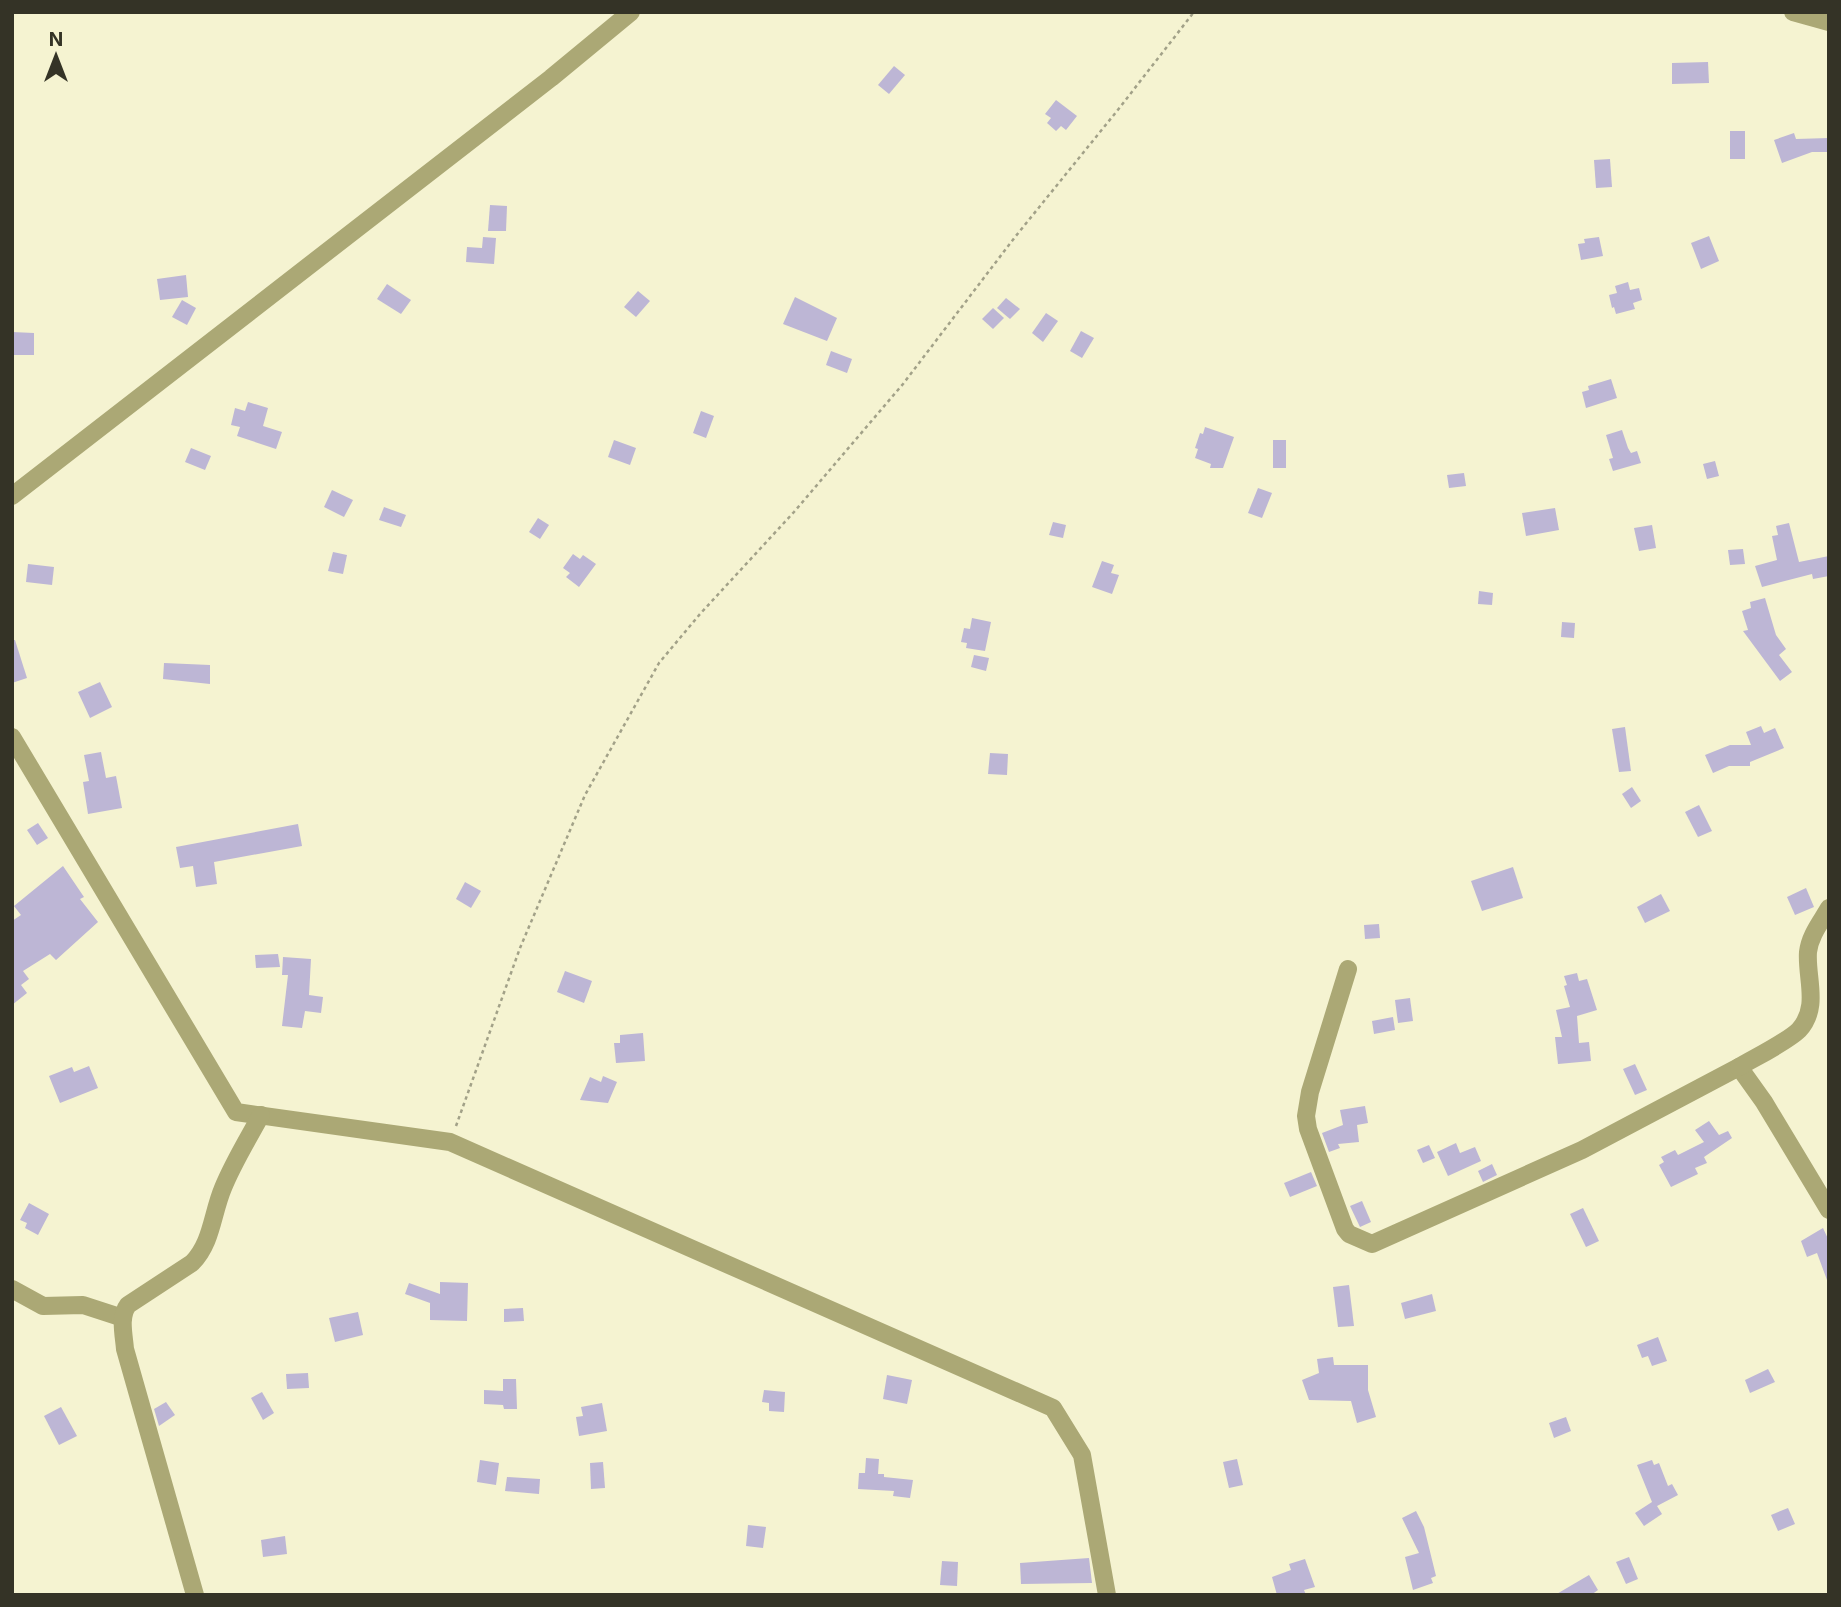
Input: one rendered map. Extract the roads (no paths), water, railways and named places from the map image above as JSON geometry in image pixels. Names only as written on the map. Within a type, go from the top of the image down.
[{"type":"street","points":[[12,496],[551,78],[631,12]]},
{"type":"street","points":[[1793,12],[1829,22]]},
{"type":"street","points":[[12,737],[236,1112],[450,1142],[1053,1408],[1082,1455],[1107,1595]]},
{"type":"street","points":[[1348,969],[1310,1092],[1306,1116],[1308,1129],[1345,1229],[1349,1234],[1372,1244],[1582,1150],[1739,1067],[1798,1030],[1807,1015],[1812,995],[1808,952],[1812,935],[1829,908]]},
{"type":"street","points":[[1739,1067],[1764,1102],[1829,1210]]},
{"type":"street","points":[[195,1595],[125,1349],[123,1318],[128,1305],[192,1264],[200,1255],[208,1241],[223,1188],[261,1115]]},
{"type":"street","points":[[12,1289],[43,1306],[83,1305],[123,1318]]}]
